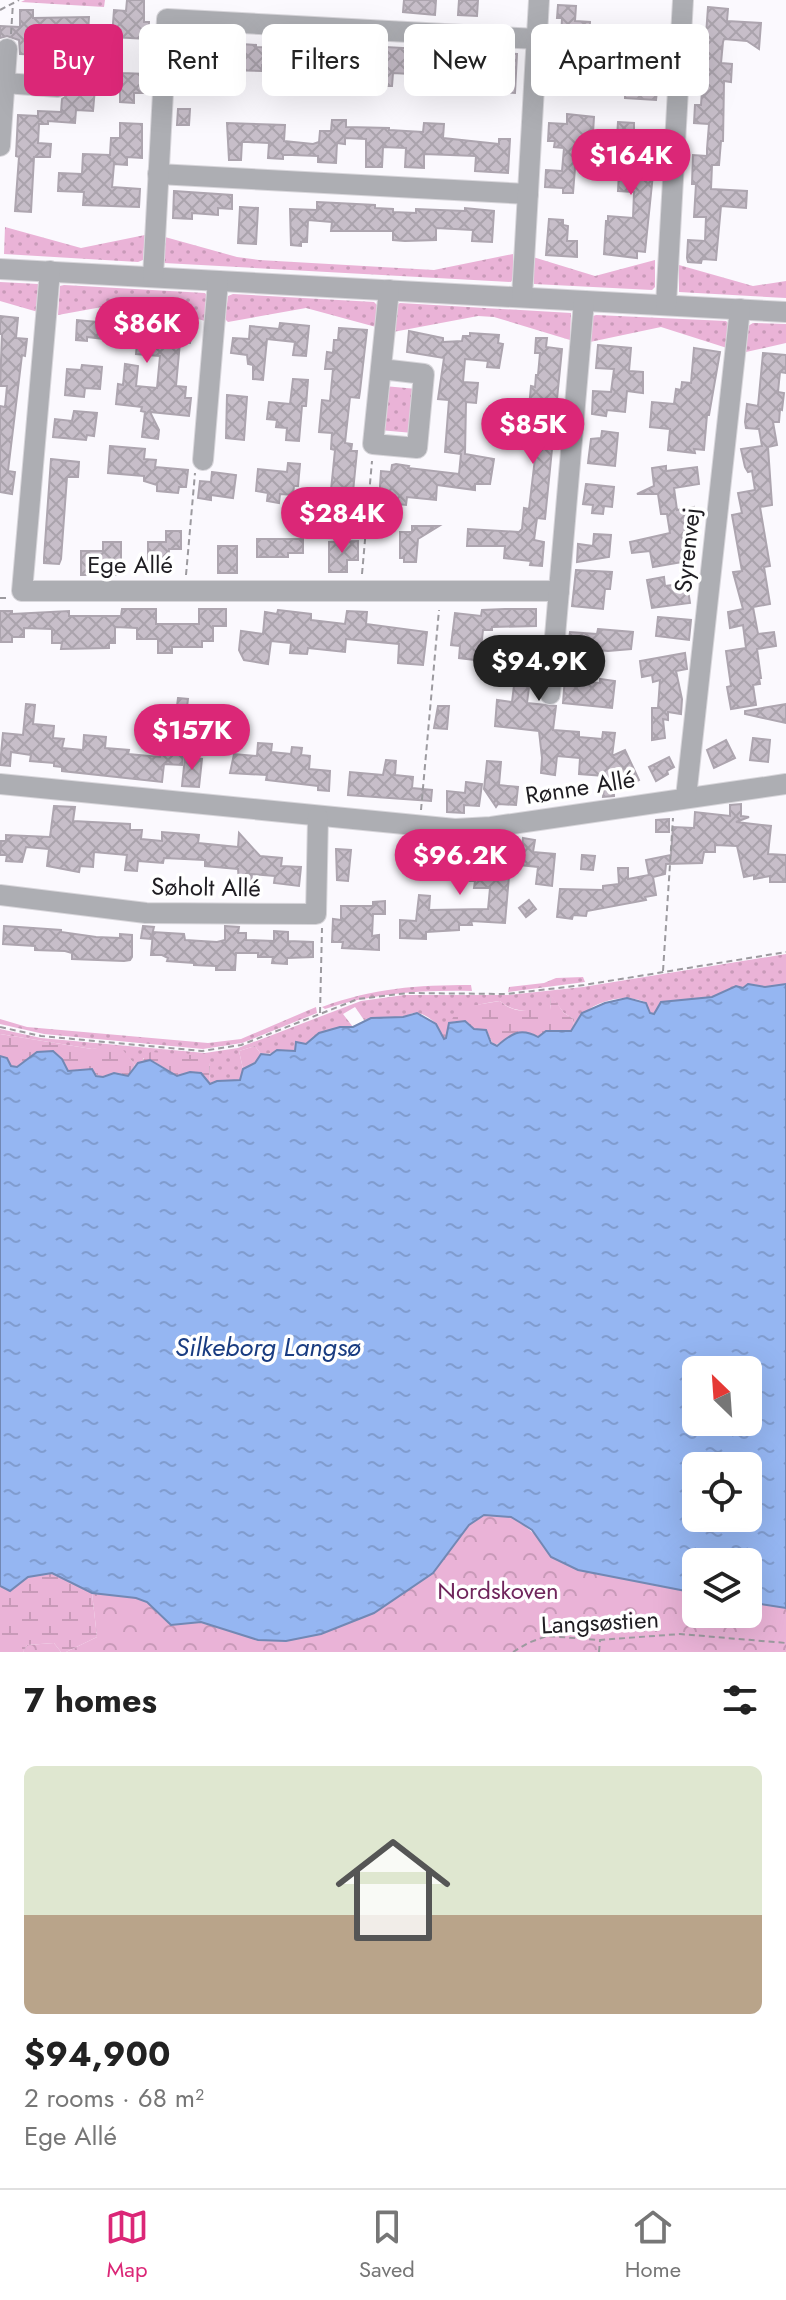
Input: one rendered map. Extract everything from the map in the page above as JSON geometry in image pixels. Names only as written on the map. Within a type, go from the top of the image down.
[{"type":"street","points":[[538,24],[539,0]]},
{"type":"street","points":[[666,305],[683,0]]},
{"type":"street","points":[[153,277],[167,19],[531,39]]},
{"type":"street","points":[[0,146],[7,49]]},
{"type":"street","points":[[5,83],[24,84]]},
{"type":"street","points":[[522,297],[534,96]]},
{"type":"street","points":[[158,174],[528,194]]},
{"type":"street","points":[[0,269],[786,312]]},
{"type":"street","name":"Ege Allé","points":[[50,271],[22,591],[559,591]]},
{"type":"street","points":[[203,460],[218,281]]},
{"type":"street","points":[[381,369],[424,374],[417,448],[373,444],[389,290]]},
{"type":"street","points":[[550,694],[584,301]]},
{"type":"street","name":"Syrenvej","points":[[680,798],[740,309]]},
{"type":"street","name":"Rønne Allé","points":[[0,784],[419,828],[455,829],[491,827],[786,784]]},
{"type":"street","points":[[316,914],[318,817]]},
{"type":"street","name":"Søholt Allé","points":[[0,895],[146,913],[316,914]]},
{"type":"path","points":[[0,10],[19,0]]},
{"type":"path","points":[[7,49],[11,42],[13,3]]},
{"type":"path","points":[[361,590],[373,444]]},
{"type":"path","points":[[185,590],[196,464],[203,460]]},
{"type":"path","points":[[419,828],[441,590]]},
{"type":"path","points":[[663,972],[680,798]]},
{"type":"path","points":[[316,914],[323,920],[320,1013]]},
{"type":"path","points":[[0,1027],[41,1036],[202,1051],[241,1045],[358,999],[408,993],[506,994],[786,952]]},
{"type":"path","name":"Langsøstien","points":[[513,1652],[547,1636],[600,1640],[680,1634],[786,1643]]},
{"type":"path","points":[[599,1652],[600,1640]]},
{"type":"green space","points":[[105,0],[104,7],[21,2]]},
{"type":"green space","points":[[5,227],[81,248],[145,235],[143,260],[4,254]]},
{"type":"green space","points":[[165,237],[259,260],[434,270],[513,254],[513,279],[511,282],[164,263]]},
{"type":"green space","points":[[533,257],[595,276],[655,260],[655,287],[652,290],[534,284]]},
{"type":"green space","points":[[679,265],[753,286],[786,281],[786,298],[679,292]]},
{"type":"green space","points":[[0,282],[38,284],[38,312],[0,301]]},
{"type":"green space","points":[[60,286],[205,293],[205,321],[135,301],[58,315]]},
{"type":"green space","points":[[228,296],[374,302],[377,305],[376,327],[306,308],[228,322],[225,319]]},
{"type":"green space","points":[[396,305],[571,313],[570,340],[494,317],[478,316],[393,332]]},
{"type":"green space","points":[[593,316],[726,321],[730,325],[727,348],[661,327],[590,342]]},
{"type":"green space","points":[[753,323],[786,324],[786,343],[746,352],[748,326]]},
{"type":"green space","points":[[384,386],[417,389],[413,433],[379,430]]},
{"type":"green space","points":[[786,954],[786,984],[765,987],[752,984],[728,989],[712,997],[661,1002],[654,1014],[650,1013],[645,1002],[616,999],[595,1005],[574,1025],[572,1018],[551,996],[550,1010],[517,1010],[500,1001],[472,1007],[459,1015],[445,1039],[425,1015],[412,1013],[405,1017],[364,1020],[355,1007],[343,1014],[353,1027],[328,1031],[306,1044],[295,1044],[295,1051],[261,1054],[255,1046],[239,1051],[243,1069],[240,1080],[209,1084],[210,1063],[143,1058],[143,1062],[135,1065],[127,1056],[110,1049],[92,1049],[0,1034],[0,1029],[41,1038],[205,1053],[238,1048],[361,1001],[404,995],[508,995],[583,987]]},
{"type":"green space","points":[[583,977],[585,982],[508,992],[509,987],[544,983],[556,978]]},
{"type":"green space","points":[[471,985],[472,991],[398,994],[361,999],[325,1009],[322,1007],[395,989]]},
{"type":"green space","points":[[551,995],[564,1013],[572,1018],[574,1025],[571,1031],[546,1031],[538,1037],[517,1032],[494,1046],[486,1030],[474,1029],[465,1021],[451,1022],[457,1008],[500,1001],[519,1010],[538,1006],[550,1010]]},
{"type":"green space","points":[[316,1007],[317,1013],[242,1043],[203,1049],[44,1034],[0,1024],[0,1019],[27,1027],[208,1043],[241,1039]]},
{"type":"green space","points":[[0,1034],[92,1049],[123,1050],[135,1065],[128,1076],[114,1073],[101,1077],[85,1069],[68,1071],[62,1059],[52,1051],[37,1052],[17,1067],[11,1066],[0,1056]]},
{"type":"green space","points":[[255,1046],[261,1054],[255,1063],[243,1069],[239,1051]]},
{"type":"green space","points":[[151,1052],[204,1056],[210,1062],[209,1084],[190,1072],[177,1076],[153,1061],[143,1062],[144,1055]]},
{"type":"green space","name":"Nordskoven","points":[[484,1515],[511,1517],[578,1570],[682,1590],[682,1628],[762,1628],[762,1604],[786,1608],[786,1652],[66,1652],[97,1637],[92,1593],[147,1602],[171,1625],[201,1622],[258,1640],[286,1641],[415,1584],[433,1573],[469,1525]]},
{"type":"green space","points":[[52,1573],[92,1593],[97,1637],[66,1652],[61,1652],[54,1643],[27,1645],[23,1652],[0,1652],[0,1586],[10,1591],[28,1577]]},
{"type":"green space","points":[[54,1643],[61,1652],[23,1652],[27,1645]]},
{"type":"water","name":"Silkeborg Langsø","points":[[786,984],[786,1608],[762,1604],[762,1548],[682,1548],[682,1590],[578,1570],[551,1557],[532,1530],[511,1517],[484,1515],[469,1525],[433,1573],[374,1613],[321,1634],[286,1641],[258,1640],[201,1622],[171,1625],[147,1602],[92,1593],[52,1573],[28,1577],[10,1591],[0,1586],[0,1056],[7,1058],[11,1066],[17,1067],[37,1052],[53,1051],[68,1071],[92,1069],[96,1076],[103,1077],[114,1073],[128,1076],[138,1063],[150,1060],[177,1076],[201,1073],[210,1084],[240,1080],[243,1069],[255,1063],[261,1054],[270,1055],[277,1050],[295,1051],[296,1042],[306,1044],[319,1033],[353,1027],[371,1018],[403,1017],[417,1013],[436,1024],[444,1039],[449,1023],[465,1021],[474,1029],[486,1030],[491,1043],[497,1046],[516,1033],[526,1032],[538,1037],[546,1031],[571,1031],[582,1013],[605,1003],[627,998],[646,1003],[650,1013],[654,1014],[661,1002],[712,997],[736,986]]},
{"type":"building","points":[[127,0],[144,0],[144,22],[149,24],[139,24],[139,38],[123,38],[123,24],[113,24],[114,10],[126,11]]},
{"type":"building","points":[[404,0],[436,0],[435,15],[403,12]]},
{"type":"building","points":[[459,0],[478,0],[477,16],[458,15]]},
{"type":"building","points":[[558,5],[576,6],[575,21],[590,24],[562,24],[562,18],[557,18]]},
{"type":"building","points":[[708,7],[728,9],[727,21],[761,23],[759,49],[747,41],[724,39],[723,42],[721,63],[732,64],[731,82],[724,81],[723,141],[719,165],[712,165],[711,189],[747,191],[746,208],[721,206],[716,260],[702,259],[701,263],[688,262],[687,258],[688,240],[705,241],[706,217],[694,217],[696,184],[692,184],[693,155],[707,156],[709,124],[694,123],[695,105],[701,105],[702,96],[709,96]]},
{"type":"building","points":[[20,10],[33,10],[33,18],[89,17],[89,24],[24,24],[24,54],[20,54],[19,40],[7,36],[0,38],[0,26],[20,27]]},
{"type":"building","points":[[246,44],[262,47],[262,71],[246,71]]},
{"type":"building","points":[[388,47],[404,48],[404,74],[393,73],[392,86],[388,86]]},
{"type":"building","points":[[123,73],[139,74],[139,93],[134,93],[134,103],[120,102]]},
{"type":"building","points":[[66,96],[94,96],[93,111],[76,110],[75,123],[48,121],[48,124],[39,124],[38,143],[51,144],[50,157],[34,157],[31,212],[15,211],[18,115],[38,116],[38,111],[61,112],[62,99]]},
{"type":"building","points":[[625,96],[656,96],[656,100]]},
{"type":"building","points":[[178,109],[190,109],[189,125],[177,125]]},
{"type":"building","points":[[567,114],[594,117],[593,133],[602,134],[601,145],[577,143],[573,193],[563,193],[563,188],[545,187],[546,170],[562,171],[564,148],[554,147],[555,141],[548,141],[549,123],[567,124]]},
{"type":"building","points":[[332,120],[346,120],[346,127],[423,132],[424,123],[444,124],[443,138],[499,144],[499,139],[510,139],[508,173],[475,171],[476,156],[424,154],[424,168],[405,167],[406,148],[383,147],[382,167],[366,167],[366,139],[345,138],[345,144],[337,143],[336,163],[318,162],[318,156],[268,158],[269,143],[248,142],[242,142],[241,160],[229,160],[227,123],[285,125],[284,141],[313,144],[319,142],[320,131],[331,131]]},
{"type":"building","points":[[618,122],[634,123],[634,130],[655,132],[654,149],[637,148],[636,173],[653,174],[645,252],[637,251],[637,258],[604,254],[608,216],[633,218],[634,192],[618,191],[625,147],[623,138],[617,138]]},
{"type":"building","points":[[120,123],[142,124],[142,158],[127,157],[127,165],[114,164],[112,187],[140,189],[139,207],[83,205],[84,192],[58,191],[59,173],[82,174],[83,154],[110,155],[111,138],[120,138]]},
{"type":"building","points":[[174,191],[232,195],[232,209],[218,208],[218,215],[192,213],[192,219],[173,218]]},
{"type":"building","points":[[317,202],[375,205],[375,208],[393,209],[393,212],[416,213],[416,209],[465,211],[465,208],[494,211],[492,242],[472,241],[473,230],[436,228],[436,240],[393,240],[393,231],[331,231],[332,222],[308,220],[307,242],[301,242],[301,246],[291,245],[290,209],[317,210]]},
{"type":"building","points":[[240,207],[258,208],[256,244],[238,243]]},
{"type":"building","points":[[549,219],[563,220],[563,225],[568,226],[567,241],[577,241],[577,257],[546,255]]},
{"type":"building","points":[[99,312],[113,313],[112,321],[192,324],[190,343],[180,342],[176,386],[186,387],[185,398],[191,398],[189,416],[150,412],[159,430],[158,439],[142,437],[145,412],[141,411],[142,407],[116,404],[118,384],[123,385],[125,364],[138,366],[136,386],[157,388],[160,356],[136,354],[137,343],[87,337],[87,341],[76,340],[77,320],[98,322]]},
{"type":"building","points":[[0,316],[18,318],[16,338],[27,339],[25,356],[22,355],[8,471],[15,472],[12,494],[0,492],[0,406],[5,407],[7,386],[0,386]]},
{"type":"building","points":[[280,323],[309,326],[306,356],[293,355],[295,342],[267,339],[263,380],[253,379],[253,365],[248,364],[247,355],[231,353],[233,338],[249,339],[250,326],[279,329]]},
{"type":"building","points":[[339,328],[367,330],[359,398],[350,397],[345,443],[352,444],[351,451],[357,451],[353,492],[356,492],[355,508],[313,504],[315,488],[331,490],[335,450],[331,449],[332,433],[319,432],[322,400],[330,401],[333,369],[325,369],[327,352],[333,353]]},
{"type":"building","points":[[409,331],[443,338],[443,342],[462,341],[463,336],[470,336],[470,333],[499,335],[498,343],[503,344],[499,368],[487,367],[488,361],[465,359],[463,382],[478,383],[476,403],[466,402],[465,454],[494,459],[490,484],[475,484],[475,490],[437,485],[436,500],[407,497],[406,505],[379,502],[381,471],[391,472],[392,465],[396,464],[459,474],[461,454],[445,452],[449,400],[438,399],[444,358],[407,352]]},
{"type":"building","points":[[536,338],[547,338],[546,347],[562,349],[545,519],[537,518],[534,540],[544,542],[542,566],[530,565],[531,561],[504,558],[505,546],[467,546],[468,529],[519,532],[524,508],[529,509],[540,416],[540,409],[529,408],[531,386],[535,387],[538,375],[540,353],[535,353]]},
{"type":"building","points":[[598,345],[631,348],[629,371],[643,372],[643,393],[627,391],[625,412],[607,410],[606,416],[592,414],[593,391],[611,392],[614,369],[596,368]]},
{"type":"building","points":[[694,348],[720,352],[707,415],[704,450],[694,449],[695,453],[668,450],[670,429],[650,427],[652,402],[674,404],[676,389],[681,390],[682,382],[691,383]]},
{"type":"building","points":[[763,353],[786,355],[786,373],[780,372],[778,392],[784,393],[782,410],[779,422],[773,422],[777,445],[768,447],[772,505],[760,507],[770,566],[764,567],[770,604],[753,607],[758,634],[774,632],[776,646],[757,649],[761,678],[760,684],[753,685],[756,705],[731,709],[726,651],[746,648],[743,625],[730,628],[728,612],[743,609],[733,572],[742,571],[732,515],[742,513],[738,493],[755,490],[752,471],[748,472],[745,467],[741,449],[762,446],[759,429],[746,428],[745,422],[747,404],[758,406]]},
{"type":"building","points":[[82,365],[102,367],[100,389],[85,388],[84,397],[65,395],[67,369],[81,370]]},
{"type":"building","points":[[293,379],[308,380],[299,441],[286,440],[287,428],[276,427],[277,420],[267,419],[269,402],[290,404]]},
{"type":"building","points":[[227,395],[247,397],[244,440],[226,438]]},
{"type":"building","points":[[74,411],[97,413],[94,436],[87,435],[86,440],[53,437],[55,419],[72,421]]},
{"type":"building","points":[[602,431],[618,433],[615,466],[588,463],[591,439],[601,438]]},
{"type":"building","points":[[110,446],[145,449],[144,459],[156,460],[155,467],[188,470],[186,487],[179,487],[178,493],[157,491],[157,485],[144,481],[144,476],[108,473]]},
{"type":"building","points":[[51,459],[79,462],[78,477],[67,477],[59,564],[44,563]]},
{"type":"building","points":[[288,463],[300,464],[298,486],[294,486],[293,495],[280,494],[279,503],[267,501],[268,493],[256,491],[258,469],[287,472]]},
{"type":"building","points":[[666,466],[666,471],[697,467],[699,484],[674,488],[677,510],[694,507],[697,527],[689,528],[694,560],[653,567],[650,551],[632,553],[630,542],[670,533],[667,514],[661,514],[658,494],[637,494],[654,486],[652,468]]},
{"type":"building","points":[[212,472],[236,475],[233,498],[211,495],[211,500],[198,498],[200,481],[211,482]]},
{"type":"building","points":[[586,484],[614,487],[612,507],[604,506],[603,514],[592,513],[593,505],[583,504]]},
{"type":"building","points":[[412,526],[439,526],[418,539],[416,562],[404,562],[404,558],[400,558],[400,532],[412,532]]},
{"type":"building","points":[[166,531],[181,531],[181,549],[169,549],[168,569],[148,569],[148,542],[166,542]]},
{"type":"building","points":[[594,534],[611,535],[609,557],[577,562],[578,544],[593,546]]},
{"type":"building","points":[[257,539],[303,539],[303,553],[288,553],[288,557],[257,557]]},
{"type":"building","points":[[358,541],[358,560],[347,560],[347,572],[329,572],[329,542]]},
{"type":"building","points":[[103,542],[121,542],[121,575],[81,575],[81,551],[103,551]]},
{"type":"building","points":[[218,546],[237,546],[237,573],[218,573]]},
{"type":"building","points":[[576,570],[612,572],[610,589],[605,589],[603,609],[572,606]]},
{"type":"building","points":[[664,577],[665,586],[687,583],[690,603],[652,608],[647,580]]},
{"type":"building","points":[[122,609],[156,609],[156,624],[199,624],[199,609],[226,609],[226,626],[213,626],[213,641],[202,641],[202,647],[172,647],[172,653],[158,653],[158,639],[137,639],[137,628],[115,627],[115,643],[109,643],[109,648],[61,649],[62,643],[52,643],[52,629],[24,628],[24,637],[12,637],[12,642],[0,642],[0,611],[12,611],[12,614],[69,611],[69,616],[121,616]]},
{"type":"building","points":[[536,609],[536,626],[483,630],[481,649],[533,655],[527,703],[556,706],[553,730],[579,732],[579,737],[602,739],[603,732],[615,733],[612,756],[625,750],[639,780],[614,792],[614,796],[603,797],[605,776],[579,774],[580,758],[557,756],[555,775],[541,773],[539,731],[495,726],[497,700],[512,702],[515,677],[491,674],[492,662],[459,658],[460,646],[451,645],[455,613],[481,616],[482,610]]},
{"type":"building","points":[[278,610],[311,614],[311,620],[345,624],[347,611],[367,612],[366,624],[427,632],[423,665],[398,663],[399,644],[346,639],[345,652],[308,648],[307,654],[290,653],[291,643],[271,641],[268,664],[244,660],[239,650],[241,631],[263,634],[265,612],[277,614]]},
{"type":"building","points":[[658,617],[691,620],[689,640],[656,636]]},
{"type":"building","points":[[598,629],[633,632],[631,649],[608,651],[568,647],[570,632],[597,634]]},
{"type":"building","points":[[685,653],[687,669],[676,671],[682,699],[681,714],[668,712],[668,720],[663,719],[665,738],[652,740],[652,708],[658,708],[660,680],[653,682],[652,675],[642,677],[640,661]]},
{"type":"building","points":[[565,677],[600,683],[600,679],[615,681],[612,708],[563,703]]},
{"type":"building","points":[[178,698],[188,699],[186,715],[176,714]]},
{"type":"building","points":[[26,704],[35,705],[33,724],[54,726],[53,738],[64,739],[62,748],[83,750],[84,735],[106,737],[105,748],[129,750],[128,754],[160,757],[161,745],[184,747],[182,765],[164,764],[162,782],[62,771],[62,767],[54,766],[54,763],[30,761],[31,755],[11,752],[10,766],[0,765],[3,733],[23,735]]},
{"type":"building","points":[[786,704],[786,723],[745,714],[745,711]]},
{"type":"building","points":[[438,706],[449,706],[447,729],[434,728]]},
{"type":"building","points":[[753,738],[770,740],[768,762],[750,760]]},
{"type":"building","points":[[726,740],[735,758],[714,768],[707,750]]},
{"type":"building","points":[[258,743],[272,744],[271,752],[291,754],[292,747],[302,748],[301,755],[310,756],[309,769],[330,771],[329,791],[318,790],[318,786],[266,780],[267,775],[230,773],[234,754],[257,756]]},
{"type":"building","points":[[185,757],[202,759],[199,787],[182,786]]},
{"type":"building","points":[[669,757],[674,767],[656,781],[649,767]]},
{"type":"building","points":[[386,760],[396,761],[395,775],[413,777],[412,788],[432,790],[431,801],[348,795],[350,772],[383,775]]},
{"type":"building","points":[[487,761],[501,762],[499,785],[518,787],[516,805],[498,804],[496,807],[484,789]]},
{"type":"building","points":[[466,782],[482,784],[479,806],[464,805],[464,813],[447,812],[447,791],[465,793]]},
{"type":"building","points":[[741,804],[741,816],[749,817],[736,822],[771,826],[768,854],[786,855],[786,882],[770,882],[770,876],[744,877],[737,846],[715,845],[715,852],[704,852],[702,863],[666,864],[665,874],[653,877],[656,895],[645,897],[646,900],[587,911],[586,916],[573,915],[572,919],[557,917],[560,889],[603,890],[603,886],[619,884],[618,868],[628,868],[628,879],[649,875],[646,860],[671,855],[673,827],[694,828],[695,812],[730,816],[730,805]]},
{"type":"building","points":[[54,806],[75,807],[73,821],[130,824],[130,830],[142,830],[141,839],[162,841],[162,832],[199,835],[198,843],[238,847],[239,833],[260,856],[282,858],[281,866],[301,867],[299,886],[274,883],[275,876],[252,874],[251,884],[239,883],[238,869],[205,866],[205,860],[164,858],[163,863],[138,861],[137,871],[125,870],[127,855],[94,852],[93,867],[80,866],[79,872],[47,866],[49,849],[26,847],[22,862],[6,861],[7,855],[0,855],[1,841],[6,841],[6,835],[50,837]]},
{"type":"building","points":[[669,819],[669,832],[656,832],[656,820]]},
{"type":"building","points":[[523,838],[535,840],[533,852],[555,854],[552,886],[536,884],[538,867],[520,865]]},
{"type":"building","points":[[401,845],[427,847],[425,867],[399,865]]},
{"type":"building","points":[[336,849],[351,850],[348,881],[337,880]]},
{"type":"building","points":[[446,850],[477,851],[477,865],[482,865],[482,869],[506,872],[509,876],[505,923],[471,921],[472,925],[459,925],[459,930],[426,932],[426,939],[400,938],[400,920],[416,921],[419,895],[430,896],[429,910],[488,909],[490,888],[474,888],[475,881],[426,874],[426,864],[445,865]]},
{"type":"building","points":[[582,855],[595,856],[593,870],[581,869]]},
{"type":"building","points":[[529,900],[536,909],[526,917],[519,908]]},
{"type":"building","points":[[385,901],[385,914],[373,914],[372,936],[379,935],[379,950],[342,948],[343,942],[332,942],[333,919],[341,920],[341,906],[373,906],[373,902]]},
{"type":"building","points":[[4,926],[61,930],[96,937],[132,935],[132,957],[124,961],[72,959],[72,953],[65,951],[3,944]]},
{"type":"building","points":[[143,926],[154,927],[151,939],[141,938]]},
{"type":"building","points":[[225,926],[239,927],[238,933],[246,933],[246,940],[274,941],[274,931],[288,932],[288,941],[313,942],[313,957],[287,958],[287,964],[272,963],[273,957],[258,957],[258,953],[236,953],[235,970],[216,970],[216,966],[167,961],[168,958],[162,955],[151,955],[153,932],[184,934],[185,940],[217,942],[225,940]]}]
